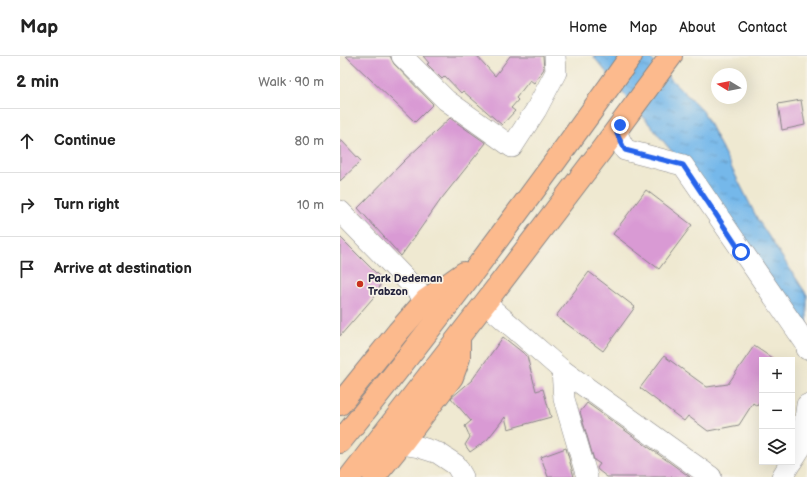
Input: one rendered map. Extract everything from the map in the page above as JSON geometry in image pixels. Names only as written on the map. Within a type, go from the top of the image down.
[{"type":"highway","points":[[340,442],[411,354],[484,258],[573,138],[631,56]]},
{"type":"highway","points":[[350,477],[486,303],[671,56]]},
{"type":"highway","points":[[340,404],[426,300],[484,258]]},
{"type":"highway","points":[[374,477],[452,377],[459,358],[459,337]]},
{"type":"street","points":[[402,56],[446,100],[512,147],[536,110],[556,72],[555,56]]},
{"type":"street","points":[[620,125],[617,134],[625,150],[683,165],[741,252],[807,345],[807,349]]},
{"type":"street","points":[[340,211],[426,300]]},
{"type":"street","points":[[486,303],[562,370],[711,477]]},
{"type":"street","points":[[562,370],[564,399],[587,477]]},
{"type":"street","points":[[795,456],[801,447],[807,405]]},
{"type":"street","points":[[401,444],[419,447],[438,453],[456,465],[463,477]]},
{"type":"street","points":[[782,477],[790,465]]},
{"type":"water","points":[[593,56],[648,56],[703,111],[758,220],[807,295],[807,345],[683,165]]},
{"type":"building","points":[[346,56],[390,56],[394,64],[433,104],[415,122]]},
{"type":"building","points":[[423,56],[477,56],[495,76],[510,56],[543,56],[544,69],[534,83],[530,80],[516,98],[518,100],[511,108],[515,111],[502,125],[463,91],[461,93],[445,76],[442,79],[427,64],[429,63]]},
{"type":"building","points":[[801,100],[805,125],[782,130],[778,104]]},
{"type":"building","points":[[450,118],[486,143],[442,198],[401,256],[358,208],[405,160]]},
{"type":"building","points":[[340,139],[361,161],[340,181]]},
{"type":"building","points":[[646,190],[692,225],[659,269],[613,234]]},
{"type":"building","name":"Park Dedeman Trabzon","points":[[340,237],[381,278],[379,291],[340,336]]},
{"type":"building","points":[[589,272],[635,307],[603,351],[556,316]]},
{"type":"building","points":[[503,337],[527,356],[536,391],[543,389],[551,417],[508,429],[505,417],[487,440],[470,452],[465,445],[470,437],[465,426],[471,421],[451,398],[472,380]]},
{"type":"building","points":[[754,346],[770,357],[759,357],[759,403],[757,406],[753,403],[739,425],[708,431],[688,416],[684,421],[640,388],[664,356],[707,387],[728,384]]},
{"type":"building","points":[[587,403],[690,477],[607,477],[597,468],[600,464],[594,460],[580,412]]},
{"type":"building","points":[[566,448],[574,477],[548,477],[541,457]]},
{"type":"place","name":"Park Dedeman Trabzon","points":[[360,284]]},
{"type":"route","points":[[620,125],[617,134],[625,150],[683,165],[741,252]]}]
